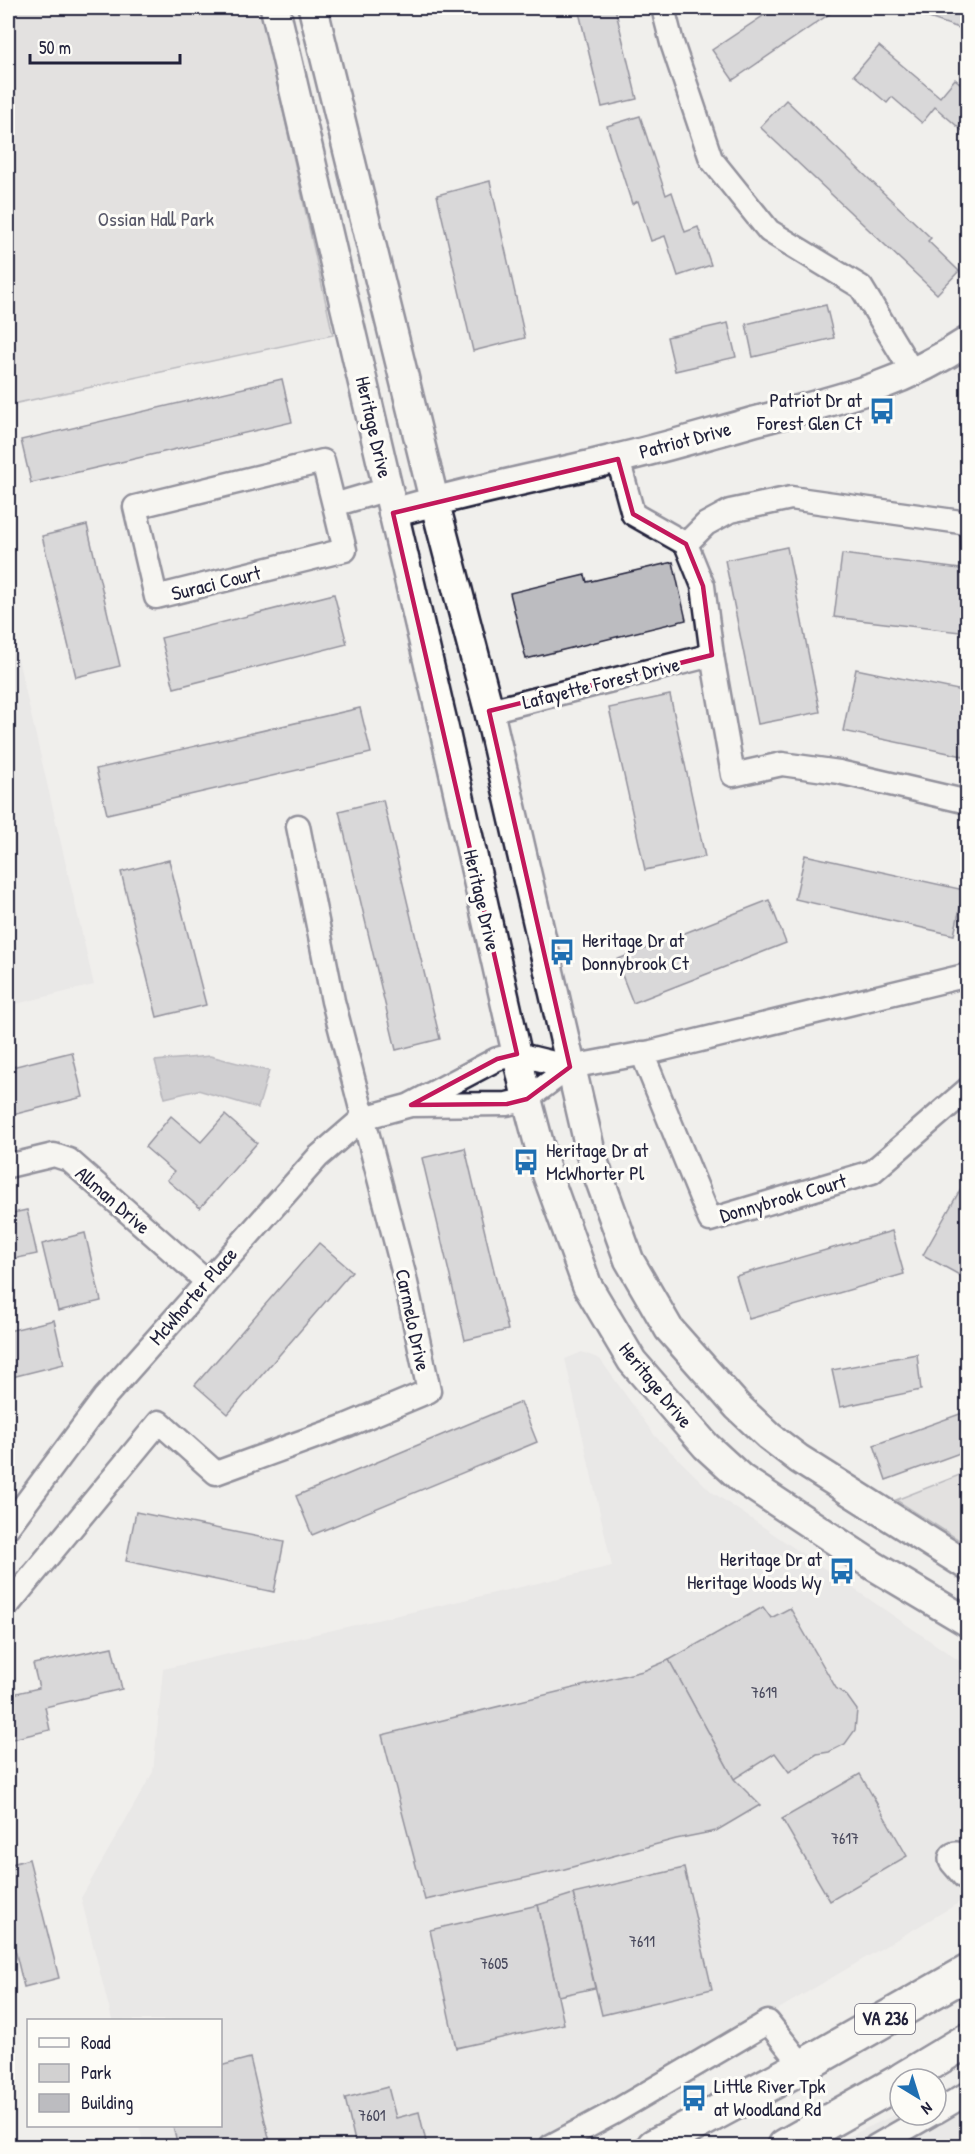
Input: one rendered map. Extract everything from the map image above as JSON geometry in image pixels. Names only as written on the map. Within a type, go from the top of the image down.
[{"type":"main road","name":"VA 236","points":[[654,2146],[803,2066],[968,1972]]},
{"type":"main road","points":[[923,2067],[968,2040]]},
{"type":"main road","points":[[785,2146],[888,2087]]},
{"type":"street","name":"Heritage Drive","points":[[275,8],[391,501],[527,1099],[546,1174],[587,1285],[632,1361],[706,1446],[742,1479],[874,1566],[968,1622]]},
{"type":"street","name":"Heritage Drive","points":[[313,8],[434,500],[489,711],[592,1158],[629,1260],[669,1329],[738,1407],[791,1453],[968,1566]]},
{"type":"street","points":[[663,8],[672,43],[711,159],[769,231],[861,287],[913,373]]},
{"type":"street","name":"Patriot Drive","points":[[391,501],[434,500],[618,459],[867,392],[913,373],[948,355],[968,341]]},
{"type":"street","points":[[618,459],[633,514],[686,544],[703,586],[712,655],[733,775],[782,765],[839,772],[968,802]]},
{"type":"street","name":"Suraci Court","points":[[323,460],[334,506],[345,550],[156,597],[135,507],[323,460]]},
{"type":"street","points":[[686,544],[706,524],[730,511],[791,498],[968,523]]},
{"type":"street","points":[[334,506],[391,501]]},
{"type":"street","name":"Lafayette Forest Drive","points":[[489,711],[712,655]]},
{"type":"street","name":"Carmelo Drive","points":[[8,1605],[159,1422],[216,1473],[348,1425],[429,1391],[405,1278],[333,1001],[298,826]]},
{"type":"street","points":[[517,1054],[570,1067],[642,1053],[968,975]]},
{"type":"street","name":"Donnybrook Court","points":[[642,1053],[710,1220],[872,1172],[968,1089]]},
{"type":"street","name":"McWhorter Place","points":[[8,1527],[104,1398],[318,1157],[363,1118],[411,1105],[497,1059],[517,1054]]},
{"type":"street","name":"McWhorter Place","points":[[411,1105],[507,1104],[527,1099],[570,1067]]},
{"type":"street","name":"Allman Drive","points":[[8,1166],[54,1155],[69,1160],[206,1281]]},
{"type":"street","points":[[551,2146],[613,2113],[768,2022],[803,2066]]},
{"type":"street","points":[[948,2105],[968,2093]]},
{"type":"street","points":[[876,2146],[909,2127]]},
{"type":"highlighted area","points":[[618,459],[633,514],[686,544],[703,586],[712,655],[489,711],[570,1067],[527,1099],[507,1104],[411,1105],[497,1059],[517,1054],[393,513]]},
{"type":"shaded area","points":[[8,616],[94,985],[8,1006]]},
{"type":"shaded area","points":[[210,1056],[269,1071],[258,1108],[198,1090],[165,1098],[155,1061]]},
{"type":"shaded area","points":[[582,1352],[600,1359],[655,1436],[712,1492],[967,1666],[967,1898],[721,2043],[722,2055],[539,2146],[144,2146],[139,2127],[222,2127],[222,2019],[112,2019],[81,1898],[153,1772],[163,1669],[612,1566],[565,1359]]},
{"type":"shaded area","points":[[967,2078],[967,2146],[829,2146],[888,2118],[888,2127],[948,2127],[948,2088]]},
{"type":"green space","name":"Ossian Hall Park","points":[[8,8],[260,8],[333,335],[8,405]]},
{"type":"green space","points":[[967,1472],[967,1545],[896,1500]]},
{"type":"building","points":[[578,8],[615,8],[637,99],[602,107]]},
{"type":"building","points":[[775,8],[838,8],[733,80],[712,50]]},
{"type":"building","points":[[899,8],[968,8],[968,31]]},
{"type":"building","points":[[879,46],[940,97],[955,79],[968,90],[968,130],[965,133],[935,107],[922,123],[892,97],[887,103],[854,75]]},
{"type":"building","points":[[786,100],[931,238],[928,241],[959,271],[937,294],[760,127]]},
{"type":"building","points":[[640,116],[666,195],[672,192],[685,232],[698,227],[711,265],[678,276],[665,236],[651,241],[638,201],[632,204],[607,126]]},
{"type":"building","points":[[490,181],[525,338],[473,351],[437,195]]},
{"type":"building","points":[[826,305],[834,338],[753,357],[746,324]]},
{"type":"building","points":[[728,323],[736,357],[675,371],[667,337]]},
{"type":"building","points":[[282,379],[292,422],[31,483],[21,440]]},
{"type":"building","points":[[87,525],[120,666],[76,677],[42,536]]},
{"type":"building","points":[[787,547],[820,712],[758,724],[725,560]]},
{"type":"building","points":[[842,554],[968,570],[968,633],[834,617]]},
{"type":"building","points":[[673,562],[686,620],[526,659],[510,593],[585,575],[587,582]]},
{"type":"building","points":[[334,594],[347,644],[174,688],[161,638]]},
{"type":"building","points":[[856,669],[968,692],[968,757],[843,731]]},
{"type":"building","points":[[670,695],[705,857],[645,870],[609,708]]},
{"type":"building","points":[[360,708],[371,753],[107,814],[96,769]]},
{"type":"building","points":[[383,800],[440,1039],[396,1050],[339,811]]},
{"type":"building","points":[[805,855],[964,890],[954,935],[795,899]]},
{"type":"building","points":[[169,860],[206,1005],[157,1017],[121,872]]},
{"type":"building","points":[[769,900],[786,943],[633,1003],[616,960]]},
{"type":"building","points":[[72,1052],[83,1097],[8,1116],[8,1068]]},
{"type":"building","points":[[225,1115],[257,1143],[200,1208],[167,1180],[174,1172],[145,1147],[171,1116],[201,1142]]},
{"type":"building","points":[[465,1148],[508,1330],[465,1340],[422,1158]]},
{"type":"building","points":[[968,1176],[968,1270],[963,1277],[923,1255]]},
{"type":"building","points":[[27,1210],[37,1254],[8,1260],[8,1214]]},
{"type":"building","points":[[892,1231],[904,1274],[749,1319],[736,1276]]},
{"type":"building","points":[[85,1233],[101,1301],[58,1311],[42,1244]]},
{"type":"building","points":[[319,1243],[352,1271],[228,1414],[195,1385]]},
{"type":"building","points":[[54,1320],[64,1364],[8,1378],[8,1331]]},
{"type":"building","points":[[917,1354],[921,1390],[840,1407],[832,1370]]},
{"type":"building","points":[[521,1402],[537,1442],[312,1535],[296,1496]]},
{"type":"building","points":[[968,1411],[968,1450],[886,1480],[874,1445]]},
{"type":"building","points":[[136,1512],[284,1542],[274,1592],[126,1561]]},
{"type":"building","points":[[763,1607],[771,1618],[790,1608],[836,1688],[847,1696],[857,1710],[855,1730],[845,1744],[829,1752],[817,1754],[789,1772],[775,1753],[734,1779],[669,1660]]},
{"type":"building","points":[[112,1647],[122,1689],[45,1707],[50,1730],[8,1740],[8,1695],[39,1688],[33,1664]]},
{"type":"building","points":[[669,1660],[734,1779],[760,1805],[716,1831],[676,1839],[561,1870],[425,1900],[382,1735],[643,1671]]},
{"type":"building","points":[[860,1774],[907,1856],[830,1901],[782,1819]]},
{"type":"building","points":[[29,1859],[59,1978],[24,1987],[8,1921],[8,1865]]},
{"type":"building","points":[[684,1868],[712,1989],[602,2015],[573,1894]]},
{"type":"building","points":[[573,1894],[595,1988],[558,1996],[538,1905]]},
{"type":"building","points":[[538,1905],[564,2024],[456,2048],[430,1930]]},
{"type":"building","points":[[250,2058],[271,2146],[178,2146],[173,2127],[222,2127],[222,2065]]},
{"type":"building","points":[[388,2087],[396,2118],[419,2112],[427,2146],[356,2146],[345,2098]]},
{"type":"place","name":"Patriot Dr at Forest Glen Ct","points":[[882,411]]},
{"type":"place","name":"Heritage Dr at Donnybrook Ct","points":[[562,952]]},
{"type":"place","name":"Heritage Dr at McWhorter Pl","points":[[526,1162]]},
{"type":"place","name":"Heritage Dr at Heritage Woods Wy","points":[[842,1571]]},
{"type":"place","name":"Little River Tpk at Woodland Rd","points":[[694,2098]]}]
